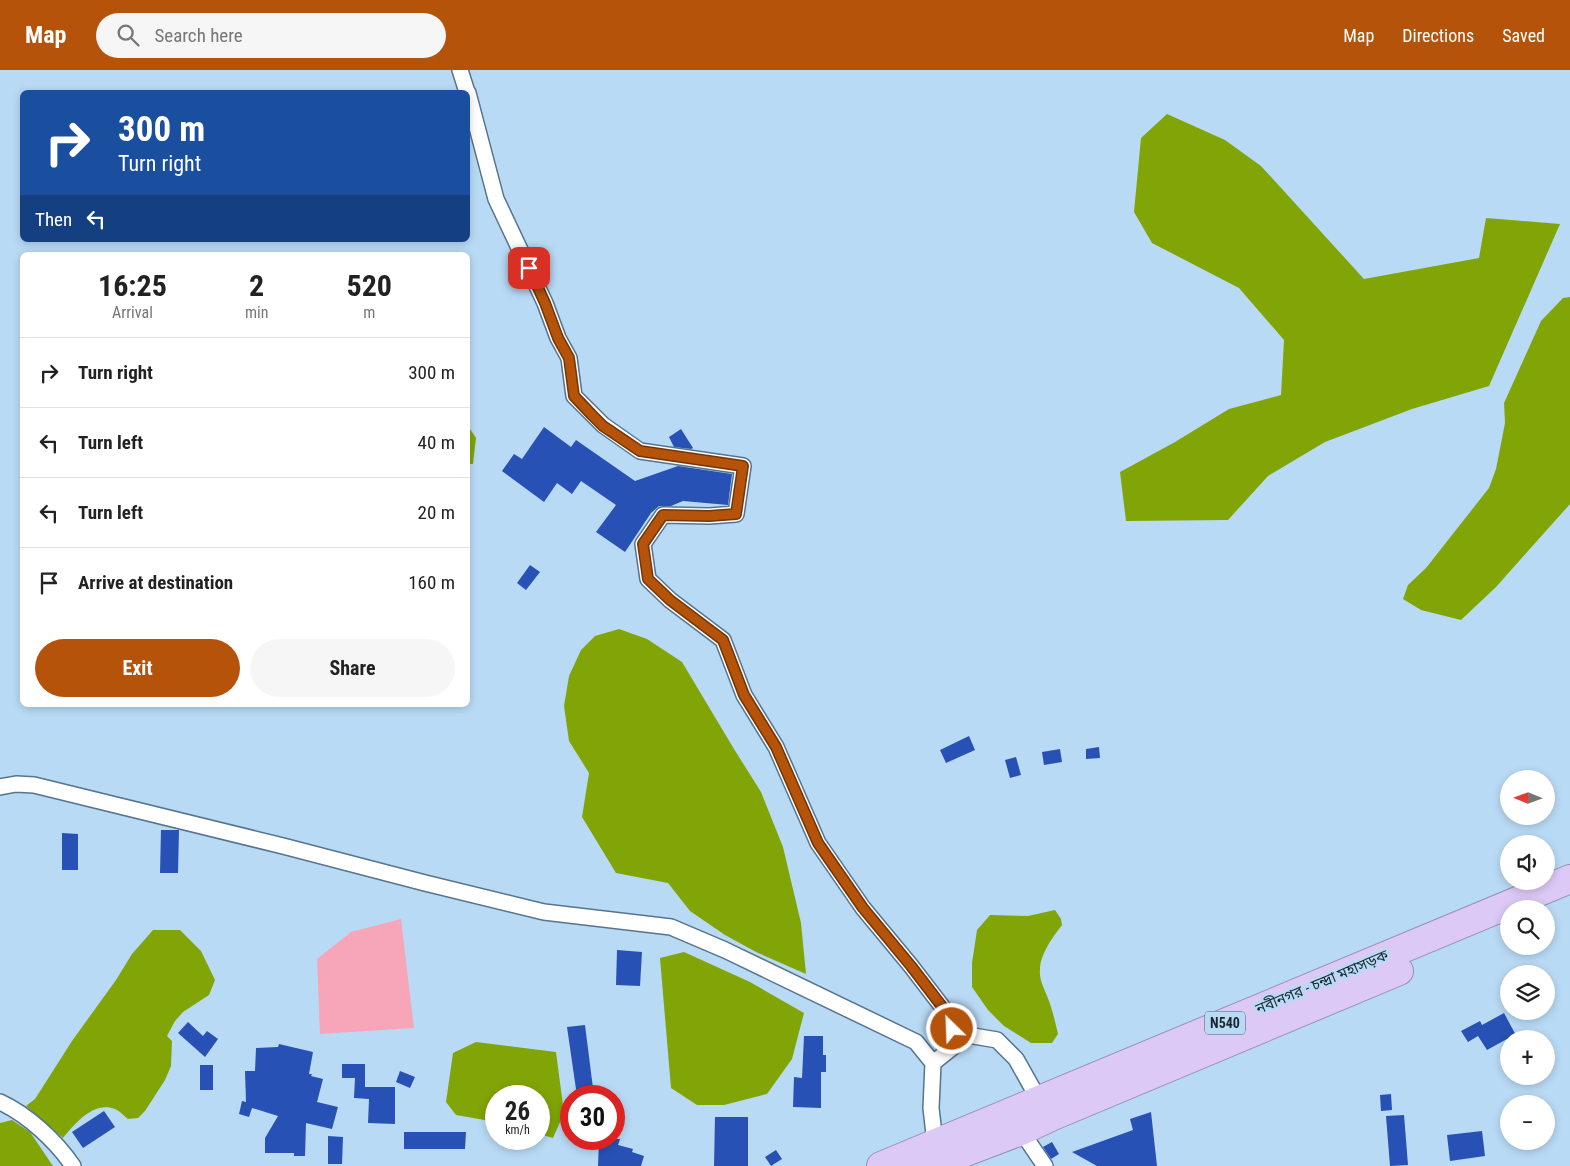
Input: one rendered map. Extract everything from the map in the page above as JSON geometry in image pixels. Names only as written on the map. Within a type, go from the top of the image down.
[{"type":"highway","name":"নবীনগর - চন্দ্রা মহাসড়ক","points":[[932,1155],[1039,1100],[1570,879]]},
{"type":"highway","points":[[1555,906],[1570,900]]},
{"type":"highway","name":"নবীনগর - চন্দ্রা মহাসড়ক","points":[[881,1166],[932,1155],[1021,1131],[1062,1112],[1500,929]]},
{"type":"street","points":[[460,70],[467,90]]},
{"type":"street","points":[[470,101],[496,199],[545,303],[558,338],[569,358],[574,396],[603,426],[640,451],[743,466],[736,514],[709,516],[663,515],[643,544],[648,579],[670,600],[723,640],[744,695],[776,747],[818,843],[863,908],[947,1013],[956,1044]]},
{"type":"street","points":[[0,787],[16,784],[34,785],[544,912],[671,927],[725,950],[916,1042],[933,1063],[931,1108],[932,1155]]},
{"type":"street","points":[[933,1063],[968,1034],[997,1040],[1016,1059],[1039,1100]]},
{"type":"street","points":[[0,1102],[41,1130],[73,1166]]},
{"type":"street","points":[[1021,1131],[1045,1166]]},
{"type":"shaded area","points":[[1167,114],[1225,140],[1261,166],[1364,279],[1479,258],[1486,218],[1560,224],[1489,386],[1412,409],[1325,442],[1268,476],[1228,520],[1126,521],[1120,472],[1175,442],[1229,409],[1281,395],[1284,340],[1239,288],[1152,243],[1134,212],[1141,138]]},
{"type":"shaded area","points":[[1570,297],[1570,504],[1496,587],[1461,620],[1421,610],[1403,599],[1408,585],[1426,568],[1489,488],[1496,469],[1505,423],[1504,403],[1541,321],[1563,298]]},
{"type":"shaded area","points":[[470,429],[476,438],[473,464],[470,464]]},
{"type":"shaded area","points":[[619,629],[647,639],[682,662],[761,792],[783,847],[801,923],[806,974],[756,952],[725,935],[690,911],[668,883],[616,873],[582,817],[589,773],[569,741],[564,706],[569,676],[581,650],[595,636]]},
{"type":"shaded area","points":[[1055,910],[1061,919],[1062,925],[1051,940],[1042,958],[1040,973],[1058,1034],[1052,1043],[1031,1043],[1004,1026],[988,1010],[972,987],[972,963],[977,930],[990,915],[1028,916]]},
{"type":"shaded area","points":[[401,919],[414,1028],[320,1034],[317,959],[351,932]]},
{"type":"shaded area","points":[[153,930],[180,930],[201,951],[215,980],[209,995],[183,1012],[175,1021],[167,1036],[172,1041],[171,1066],[165,1080],[145,1111],[138,1118],[128,1119],[115,1109],[99,1108],[85,1115],[63,1138],[26,1106],[35,1099],[132,954]]},
{"type":"shaded area","points":[[684,952],[750,982],[804,1013],[792,1059],[767,1094],[724,1105],[697,1105],[671,1088],[660,958]]},
{"type":"shaded area","points":[[476,1042],[556,1052],[560,1085],[560,1122],[553,1138],[550,1137],[550,1085],[485,1085],[485,1120],[456,1115],[446,1102],[453,1053]]},
{"type":"shaded area","points":[[12,1120],[30,1132],[53,1166],[0,1166],[0,1123]]},
{"type":"building","points":[[544,427],[571,447],[576,440],[635,481],[678,466],[732,474],[728,505],[683,501],[671,506],[659,506],[651,513],[625,552],[596,532],[616,505],[581,481],[572,494],[557,483],[544,502],[502,471],[514,454],[522,459]]},
{"type":"building","points":[[681,429],[693,448],[674,447],[669,437]]},
{"type":"building","points":[[530,565],[540,572],[526,590],[517,583]]},
{"type":"building","points":[[969,736],[975,750],[946,763],[940,750]]},
{"type":"building","points":[[1099,747],[1100,758],[1086,759],[1086,749]]},
{"type":"building","points":[[1060,749],[1062,762],[1044,765],[1042,752]]},
{"type":"building","points":[[1016,757],[1021,775],[1010,778],[1005,760]]},
{"type":"building","points":[[161,830],[179,830],[178,873],[160,873]]},
{"type":"building","points":[[62,833],[78,834],[78,870],[62,870]]},
{"type":"building","points":[[617,950],[642,952],[640,986],[616,985]]},
{"type":"building","points":[[1500,1015],[1500,1020],[1508,1020],[1513,1030],[1500,1030],[1500,1043],[1487,1050],[1478,1036],[1468,1042],[1461,1031],[1480,1021],[1482,1025]]},
{"type":"building","points":[[188,1022],[203,1036],[207,1031],[218,1039],[205,1057],[178,1033]]},
{"type":"building","points":[[585,1025],[593,1085],[575,1085],[567,1027]]},
{"type":"building","points":[[804,1036],[823,1036],[823,1055],[826,1055],[826,1072],[821,1072],[821,1108],[793,1107],[794,1077],[802,1078]]},
{"type":"building","points":[[279,1044],[313,1052],[309,1074],[323,1079],[317,1102],[338,1107],[332,1129],[306,1123],[305,1156],[294,1156],[294,1153],[265,1153],[265,1138],[278,1116],[252,1108],[249,1117],[239,1114],[242,1101],[246,1102],[245,1071],[255,1071],[256,1048],[278,1047]]},
{"type":"building","points":[[342,1064],[365,1064],[365,1087],[395,1087],[395,1124],[368,1123],[369,1099],[354,1098],[355,1078],[342,1078]]},
{"type":"building","points":[[200,1065],[213,1065],[213,1090],[200,1090]]},
{"type":"building","points":[[400,1071],[415,1077],[410,1088],[396,1082]]},
{"type":"building","points":[[1391,1094],[1392,1110],[1381,1111],[1380,1095]]},
{"type":"building","points":[[104,1111],[115,1127],[83,1148],[72,1132]]},
{"type":"building","points":[[1151,1112],[1157,1166],[1097,1166],[1072,1152],[1133,1130],[1130,1119]]},
{"type":"building","points":[[1404,1115],[1408,1165],[1390,1166],[1386,1116]]},
{"type":"building","points":[[715,1117],[748,1117],[748,1166],[714,1166]]},
{"type":"building","points":[[1482,1131],[1485,1156],[1450,1161],[1447,1135]]},
{"type":"building","points":[[404,1132],[466,1132],[465,1149],[404,1149]]},
{"type":"building","points":[[328,1136],[343,1137],[342,1164],[328,1164]]},
{"type":"building","points":[[1052,1142],[1059,1154],[1051,1159],[1043,1147]]},
{"type":"building","points":[[625,1147],[633,1149],[632,1152],[644,1156],[641,1166],[598,1166],[599,1150],[625,1150]]},
{"type":"building","points":[[776,1150],[782,1159],[771,1166],[765,1157]]},
{"type":"route","points":[[529,268],[558,338],[569,358],[574,396],[603,426],[640,451],[743,466],[736,514],[709,516],[663,515],[643,544],[648,579],[670,600],[723,640],[744,695],[776,747],[818,843],[863,908],[947,1013],[952,1029]]}]
